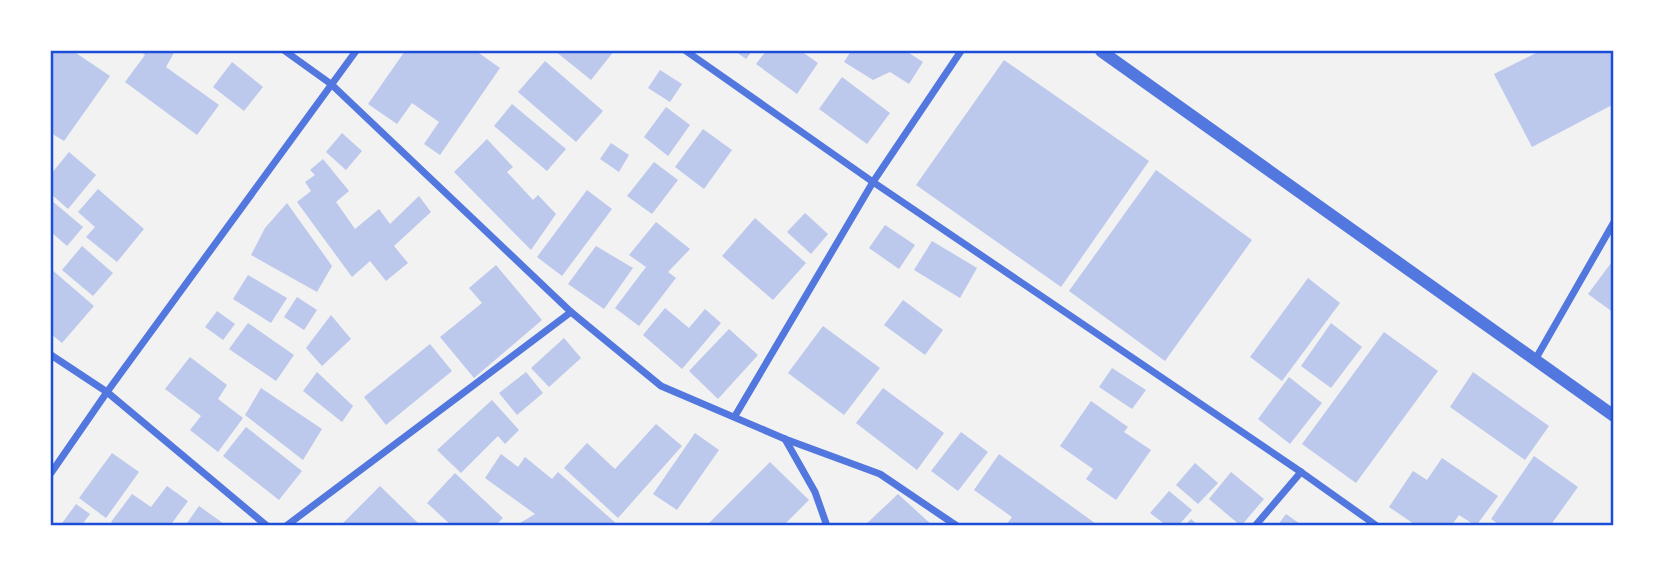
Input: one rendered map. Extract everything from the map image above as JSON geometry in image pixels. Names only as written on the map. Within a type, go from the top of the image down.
[{"type":"street","points":[[285,51],[331,85],[571,312],[662,386],[785,439],[880,474],[957,526]]},
{"type":"street","points":[[51,472],[356,51]]},
{"type":"street","points":[[686,51],[1377,526]]},
{"type":"street","points":[[734,416],[873,182],[961,51]]},
{"type":"street","points":[[1101,51],[1614,416]]},
{"type":"street","points":[[1535,360],[1614,222]]},
{"type":"street","points":[[286,526],[571,312]]},
{"type":"street","points":[[51,355],[107,393],[267,526]]},
{"type":"street","points":[[785,439],[815,492],[827,526]]},
{"type":"street","points":[[1255,526],[1301,472]]},
{"type":"building","points":[[51,51],[73,51],[110,76],[64,141],[51,133]]},
{"type":"building","points":[[145,51],[175,51],[166,67],[219,105],[197,135],[125,82],[145,55]]},
{"type":"building","points":[[405,51],[476,51],[500,68],[440,155],[424,144],[439,122],[412,103],[397,124],[368,104]]},
{"type":"building","points":[[555,51],[614,51],[591,80]]},
{"type":"building","points":[[735,51],[752,51],[746,59]]},
{"type":"building","points":[[766,51],[801,51],[818,63],[797,94],[756,64]]},
{"type":"building","points":[[851,51],[906,51],[923,62],[909,84],[890,72],[873,80],[844,62]]},
{"type":"building","points":[[1540,51],[1614,51],[1614,104],[1532,147],[1494,74]]},
{"type":"building","points":[[1004,60],[1149,161],[1061,287],[916,185]]},
{"type":"building","points":[[545,61],[603,111],[576,142],[518,92]]},
{"type":"building","points":[[232,62],[263,87],[244,111],[213,87]]},
{"type":"building","points":[[660,70],[682,84],[670,102],[648,88]]},
{"type":"building","points":[[842,77],[890,113],[867,144],[819,109]]},
{"type":"building","points":[[512,104],[566,149],[547,171],[494,126]]},
{"type":"building","points":[[666,107],[690,125],[668,156],[644,137]]},
{"type":"building","points":[[703,129],[732,150],[704,189],[675,167]]},
{"type":"building","points":[[342,133],[362,151],[346,170],[326,152]]},
{"type":"building","points":[[487,139],[513,167],[507,172],[533,200],[538,195],[556,214],[531,250],[454,172]]},
{"type":"building","points":[[611,143],[629,155],[619,172],[600,159]]},
{"type":"building","points":[[69,152],[96,175],[68,209],[51,194],[51,174]]},
{"type":"building","points":[[323,159],[349,191],[336,202],[355,229],[379,209],[390,224],[419,196],[431,212],[394,246],[408,263],[386,281],[370,261],[352,277],[297,202],[311,191],[305,182],[315,175],[310,170]]},
{"type":"building","points":[[654,162],[678,180],[652,214],[627,196]]},
{"type":"building","points":[[1156,170],[1252,240],[1165,361],[1069,291]]},
{"type":"building","points":[[98,189],[144,229],[117,262],[86,237],[95,227],[78,212]]},
{"type":"building","points":[[587,190],[612,209],[562,276],[537,257]]},
{"type":"building","points":[[51,200],[83,227],[67,246],[51,232]]},
{"type":"building","points":[[287,203],[332,266],[317,292],[251,255],[265,228]]},
{"type":"building","points":[[805,213],[828,234],[811,254],[787,232]]},
{"type":"building","points":[[755,218],[806,263],[773,300],[722,256]]},
{"type":"building","points":[[656,222],[690,249],[668,272],[676,278],[639,326],[615,308],[646,267],[629,255]]},
{"type":"building","points":[[885,225],[915,245],[899,269],[869,248]]},
{"type":"building","points":[[932,241],[977,268],[960,298],[914,270]]},
{"type":"building","points":[[82,246],[113,273],[93,296],[62,270]]},
{"type":"building","points":[[596,246],[633,268],[604,309],[568,284]]},
{"type":"building","points":[[1614,259],[1614,313],[1588,294]]},
{"type":"building","points":[[496,265],[542,320],[474,378],[440,337],[482,303],[469,288]]},
{"type":"building","points":[[51,269],[94,306],[62,343],[51,334]]},
{"type":"building","points":[[248,275],[287,298],[271,323],[233,299]]},
{"type":"building","points":[[1308,278],[1340,303],[1282,381],[1250,357]]},
{"type":"building","points":[[297,297],[317,310],[304,330],[284,317]]},
{"type":"building","points":[[903,300],[943,330],[925,355],[884,325]]},
{"type":"building","points":[[665,308],[689,328],[705,309],[721,323],[682,369],[643,335]]},
{"type":"building","points":[[217,311],[235,324],[223,340],[205,327]]},
{"type":"building","points":[[331,315],[351,339],[322,366],[306,348]]},
{"type":"building","points":[[248,323],[294,355],[276,381],[229,349]]},
{"type":"building","points":[[1331,323],[1362,347],[1331,388],[1301,366]]},
{"type":"building","points":[[823,326],[880,368],[844,415],[788,373]]},
{"type":"building","points":[[729,329],[758,355],[718,399],[689,371]]},
{"type":"building","points":[[1384,332],[1438,371],[1356,483],[1302,444]]},
{"type":"building","points":[[564,338],[581,358],[549,387],[531,368]]},
{"type":"building","points":[[430,344],[452,371],[386,425],[364,397]]},
{"type":"building","points":[[190,357],[227,385],[218,399],[243,418],[218,452],[190,430],[201,416],[165,389]]},
{"type":"building","points":[[1112,368],[1146,390],[1132,409],[1099,387]]},
{"type":"building","points":[[317,372],[353,406],[342,422],[303,391]]},
{"type":"building","points":[[526,372],[543,393],[517,415],[499,393]]},
{"type":"building","points":[[1473,372],[1549,426],[1525,460],[1450,407]]},
{"type":"building","points":[[1289,377],[1322,403],[1290,444],[1258,419]]},
{"type":"building","points":[[261,388],[322,429],[303,460],[245,415]]},
{"type":"building","points":[[883,388],[944,433],[917,470],[856,423]]},
{"type":"building","points":[[492,400],[519,430],[505,444],[498,436],[461,473],[437,450]]},
{"type":"building","points":[[1091,401],[1128,427],[1124,432],[1151,450],[1116,500],[1086,479],[1093,469],[1060,446]]},
{"type":"building","points":[[656,424],[682,446],[618,518],[564,468],[587,443],[615,469]]},
{"type":"building","points":[[246,427],[302,471],[279,500],[223,456]]},
{"type":"building","points":[[961,432],[988,452],[958,491],[931,471]]},
{"type":"building","points":[[695,433],[719,450],[677,510],[653,494]]},
{"type":"building","points":[[112,453],[139,472],[106,518],[79,498]]},
{"type":"building","points":[[501,454],[518,467],[525,457],[552,479],[558,472],[619,526],[515,526],[535,514],[485,478]]},
{"type":"building","points":[[999,454],[1099,526],[1007,526],[1012,517],[974,490]]},
{"type":"building","points":[[1534,456],[1578,487],[1550,526],[1501,526],[1491,519]]},
{"type":"building","points":[[1442,458],[1498,496],[1476,526],[1459,515],[1451,526],[1417,526],[1389,507],[1413,471],[1427,480]]},
{"type":"building","points":[[770,462],[809,500],[783,526],[707,525]]},
{"type":"building","points":[[1195,463],[1218,483],[1198,504],[1176,485]]},
{"type":"building","points":[[1231,472],[1264,499],[1241,526],[1209,499]]},
{"type":"building","points":[[455,473],[503,518],[495,526],[452,526],[427,503]]},
{"type":"building","points":[[167,486],[188,501],[170,526],[117,526],[111,522],[132,494],[151,507]]},
{"type":"building","points":[[380,486],[421,526],[340,526]]},
{"type":"building","points":[[1169,491],[1192,510],[1178,526],[1167,526],[1150,513]]},
{"type":"building","points":[[898,494],[933,526],[864,526]]},
{"type":"building","points":[[76,504],[90,514],[81,526],[60,526]]},
{"type":"building","points":[[199,506],[227,526],[185,526]]},
{"type":"building","points":[[1286,514],[1303,526],[1277,526]]},
{"type":"building","points":[[1191,519],[1199,526],[1184,526]]}]
